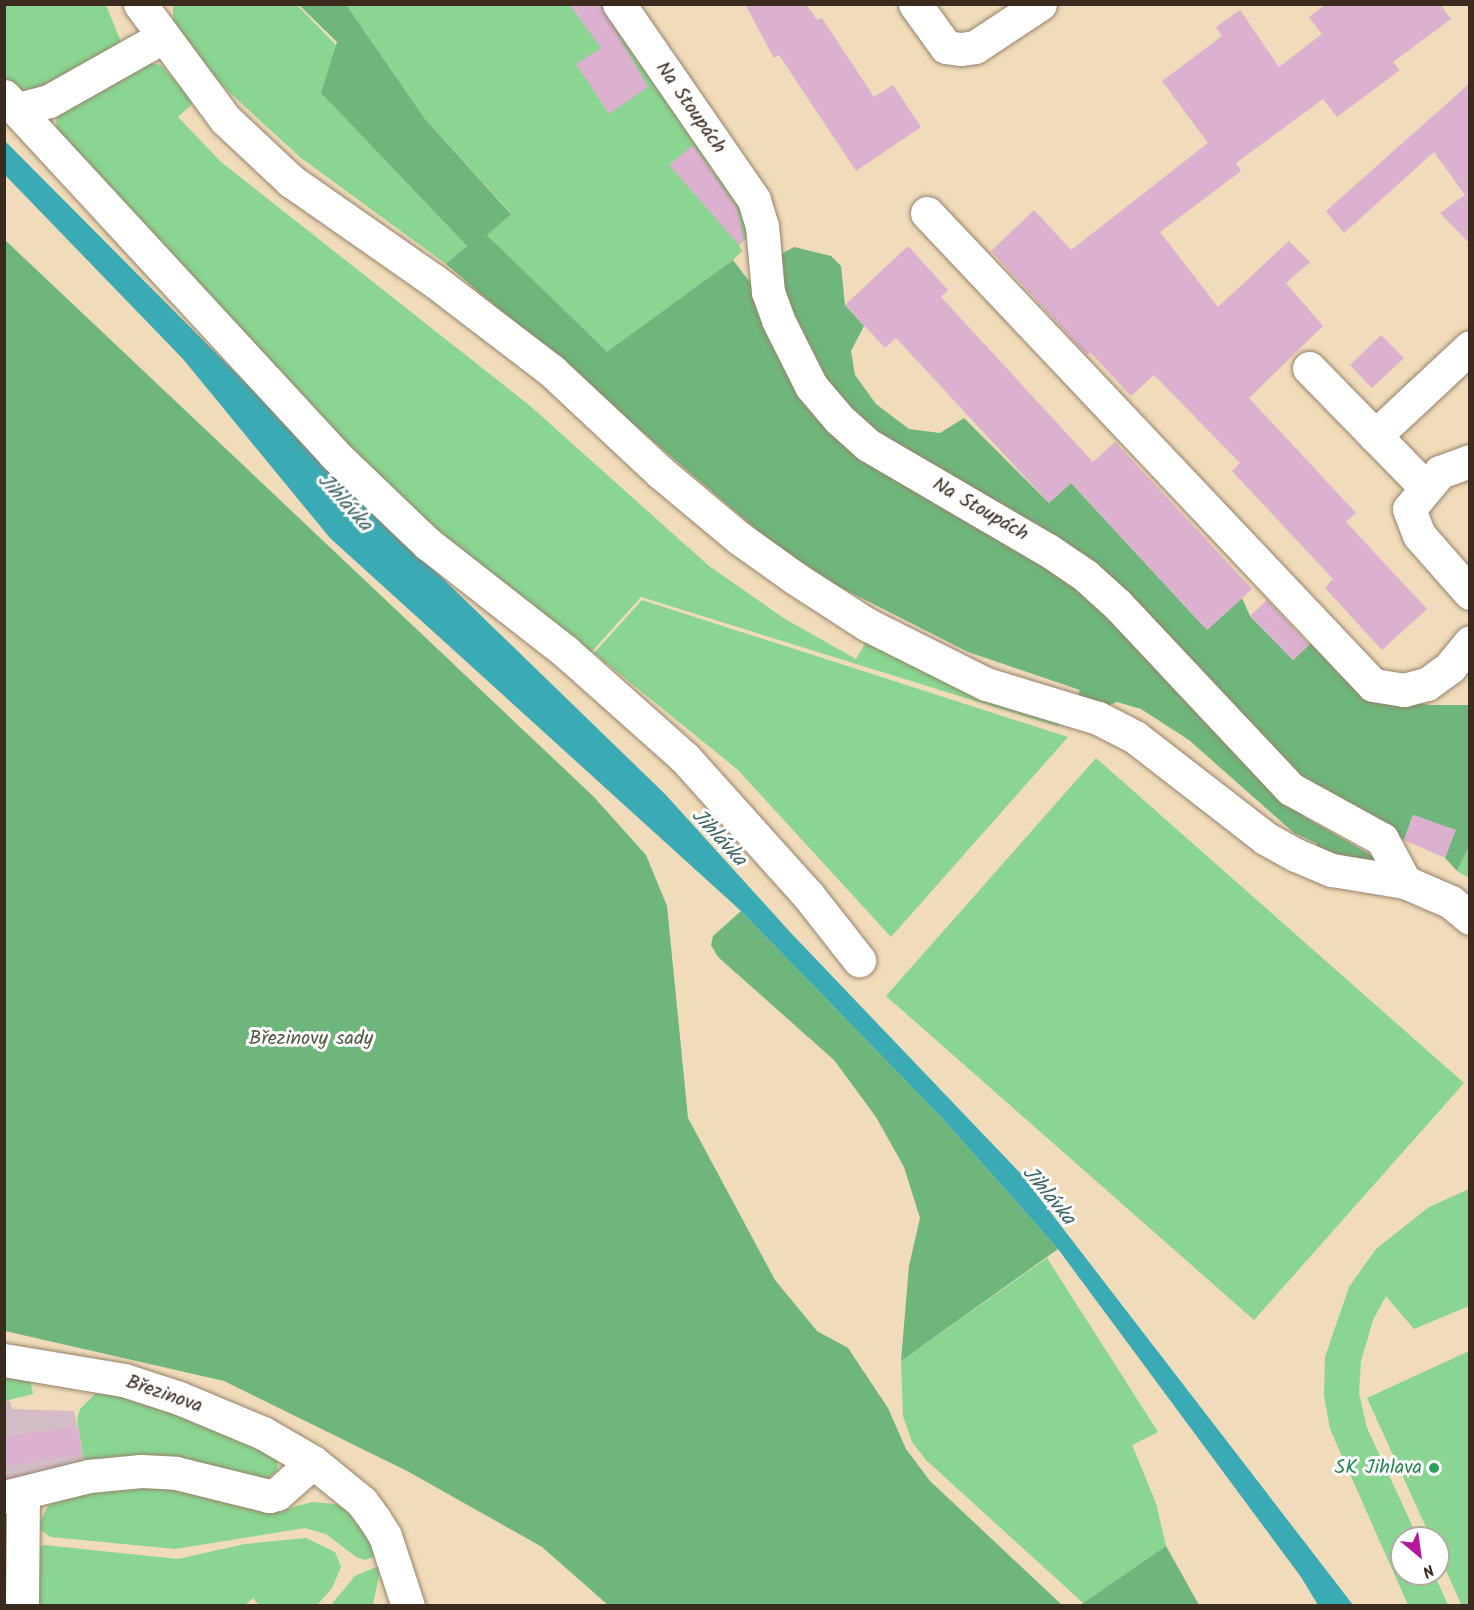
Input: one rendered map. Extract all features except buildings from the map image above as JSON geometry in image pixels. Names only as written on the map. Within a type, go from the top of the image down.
[{"type":"street","points":[[140,4],[161,38],[225,119],[291,181],[433,280],[552,371],[660,472],[739,538],[795,578],[866,624],[986,684],[1098,718],[1135,737],[1265,838],[1296,855],[1332,870],[1405,882],[1451,902],[1470,918]]},
{"type":"street","name":"Na Stoupách","points":[[619,4],[754,200],[762,226],[768,292],[794,357],[839,419],[868,445],[1048,550],[1086,576],[1117,604],[1291,789],[1382,838],[1405,882]]},
{"type":"street","points":[[915,4],[946,46],[961,49],[975,47],[1040,4]]},
{"type":"street","points":[[12,102],[72,90],[161,38]]},
{"type":"street","points":[[12,102],[334,454],[428,544],[567,652],[686,758],[808,895],[859,960]]},
{"type":"street","points":[[927,213],[1373,685],[1404,690],[1427,684],[1450,667],[1470,642]]},
{"type":"street","points":[[1375,436],[1470,347]]},
{"type":"street","points":[[1309,368],[1425,487]]},
{"type":"street","points":[[1470,461],[1440,472],[1425,487],[1409,509],[1419,535],[1470,592]]},
{"type":"street","name":"Březinova","points":[[4,1359],[124,1380],[263,1433],[313,1462],[343,1484],[375,1520],[385,1536],[408,1605]]},
{"type":"street","points":[[22,1605],[14,1495],[89,1476],[141,1471],[176,1473],[269,1496],[278,1494],[313,1462]]},
{"type":"shaded area","points":[[4,1401],[10,1401],[12,1409],[74,1411],[85,1466],[5,1485]]},
{"type":"green space","points":[[4,5],[106,5],[121,42],[38,93],[16,90],[5,82]]},
{"type":"green space","points":[[173,5],[297,5],[336,45],[323,95],[467,246],[446,264],[301,158],[229,92],[173,32]]},
{"type":"green space","points":[[299,5],[346,5],[425,119],[511,214],[487,235],[607,352],[733,260],[755,289],[809,399],[1079,583],[1282,797],[1306,818],[1392,867],[1319,852],[1316,843],[1294,833],[1189,740],[1141,709],[1117,702],[1104,707],[1077,698],[1080,690],[968,652],[828,581],[770,541],[446,264],[467,246],[321,93],[337,42]]},
{"type":"green space","points":[[345,5],[602,5],[637,59],[717,162],[710,168],[748,210],[756,229],[739,245],[742,251],[733,260],[607,353],[487,235],[511,213],[425,119]]},
{"type":"green space","points":[[150,63],[161,65],[194,102],[178,117],[221,162],[529,405],[709,566],[785,619],[856,659],[867,640],[1061,717],[1059,727],[641,597],[587,657],[361,465],[57,133],[56,114]]},
{"type":"green space","name":"Březinovy sady","points":[[5,240],[593,796],[646,855],[667,906],[688,1118],[775,1280],[817,1331],[848,1348],[888,1408],[906,1449],[930,1481],[1062,1605],[608,1605],[542,1547],[409,1472],[224,1381],[5,1331]]},
{"type":"green space","points":[[794,247],[831,256],[841,266],[845,305],[864,326],[851,351],[855,375],[876,404],[909,429],[940,433],[964,418],[1049,503],[1071,483],[1207,630],[1242,598],[1250,616],[1293,660],[1311,643],[1341,676],[1378,697],[1431,705],[1469,705],[1469,847],[1457,871],[1445,858],[1455,830],[1413,815],[1404,840],[1314,793],[1114,588],[863,431],[802,352],[772,259]]},
{"type":"green space","points":[[642,600],[1068,737],[891,937],[738,770],[594,653]]},
{"type":"green space","points":[[1096,758],[1464,1083],[1254,1320],[886,996]]},
{"type":"green space","points":[[1469,847],[1469,878],[1457,871]]},
{"type":"green space","points":[[741,911],[941,1117],[1058,1249],[901,1361],[909,1266],[920,1218],[904,1167],[876,1117],[834,1060],[718,957],[711,945],[713,936]]},
{"type":"green space","points":[[1469,1189],[1469,1306],[1414,1329],[1386,1296],[1373,1320],[1361,1361],[1359,1393],[1367,1428],[1412,1526],[1390,1526],[1390,1564],[1330,1429],[1324,1395],[1325,1357],[1349,1287],[1376,1249],[1429,1207]]},
{"type":"green space","points":[[1047,1258],[1158,1432],[1132,1445],[1156,1503],[1166,1546],[1083,1603],[926,1460],[912,1442],[903,1416],[901,1361]]},
{"type":"green space","name":"SK Jihlava","points":[[1469,1351],[1470,1605],[1462,1606],[1450,1580],[1450,1526],[1426,1526],[1367,1398]]},
{"type":"green space","points":[[4,1373],[30,1380],[33,1394],[5,1401]]},
{"type":"green space","points":[[114,1390],[268,1447],[278,1458],[277,1471],[264,1481],[85,1466],[77,1420],[80,1409],[98,1391]]},
{"type":"green space","points":[[120,1487],[180,1489],[271,1513],[312,1502],[335,1504],[349,1509],[379,1555],[365,1560],[356,1557],[326,1534],[305,1528],[175,1549],[51,1537],[37,1528],[48,1506],[57,1500]]},
{"type":"green space","points":[[306,1538],[335,1552],[341,1567],[332,1588],[317,1605],[259,1605],[253,1598],[244,1606],[36,1606],[37,1549],[44,1545],[178,1559],[245,1544]]},
{"type":"green space","points":[[1166,1546],[1199,1605],[1080,1605],[1083,1603]]},
{"type":"green space","points":[[381,1565],[373,1605],[330,1606],[355,1576]]},
{"type":"green space","points":[[1400,1586],[1439,1586],[1448,1605],[1408,1605]]},
{"type":"water","name":"Jihlávka","points":[[4,140],[370,508],[665,794],[790,932],[1021,1174],[1353,1605],[1318,1605],[1301,1577],[1058,1249],[941,1117],[741,911],[330,538],[183,359],[5,175]]},
{"type":"place","name":"SK Jihlava","points":[[1434,1468]]}]
